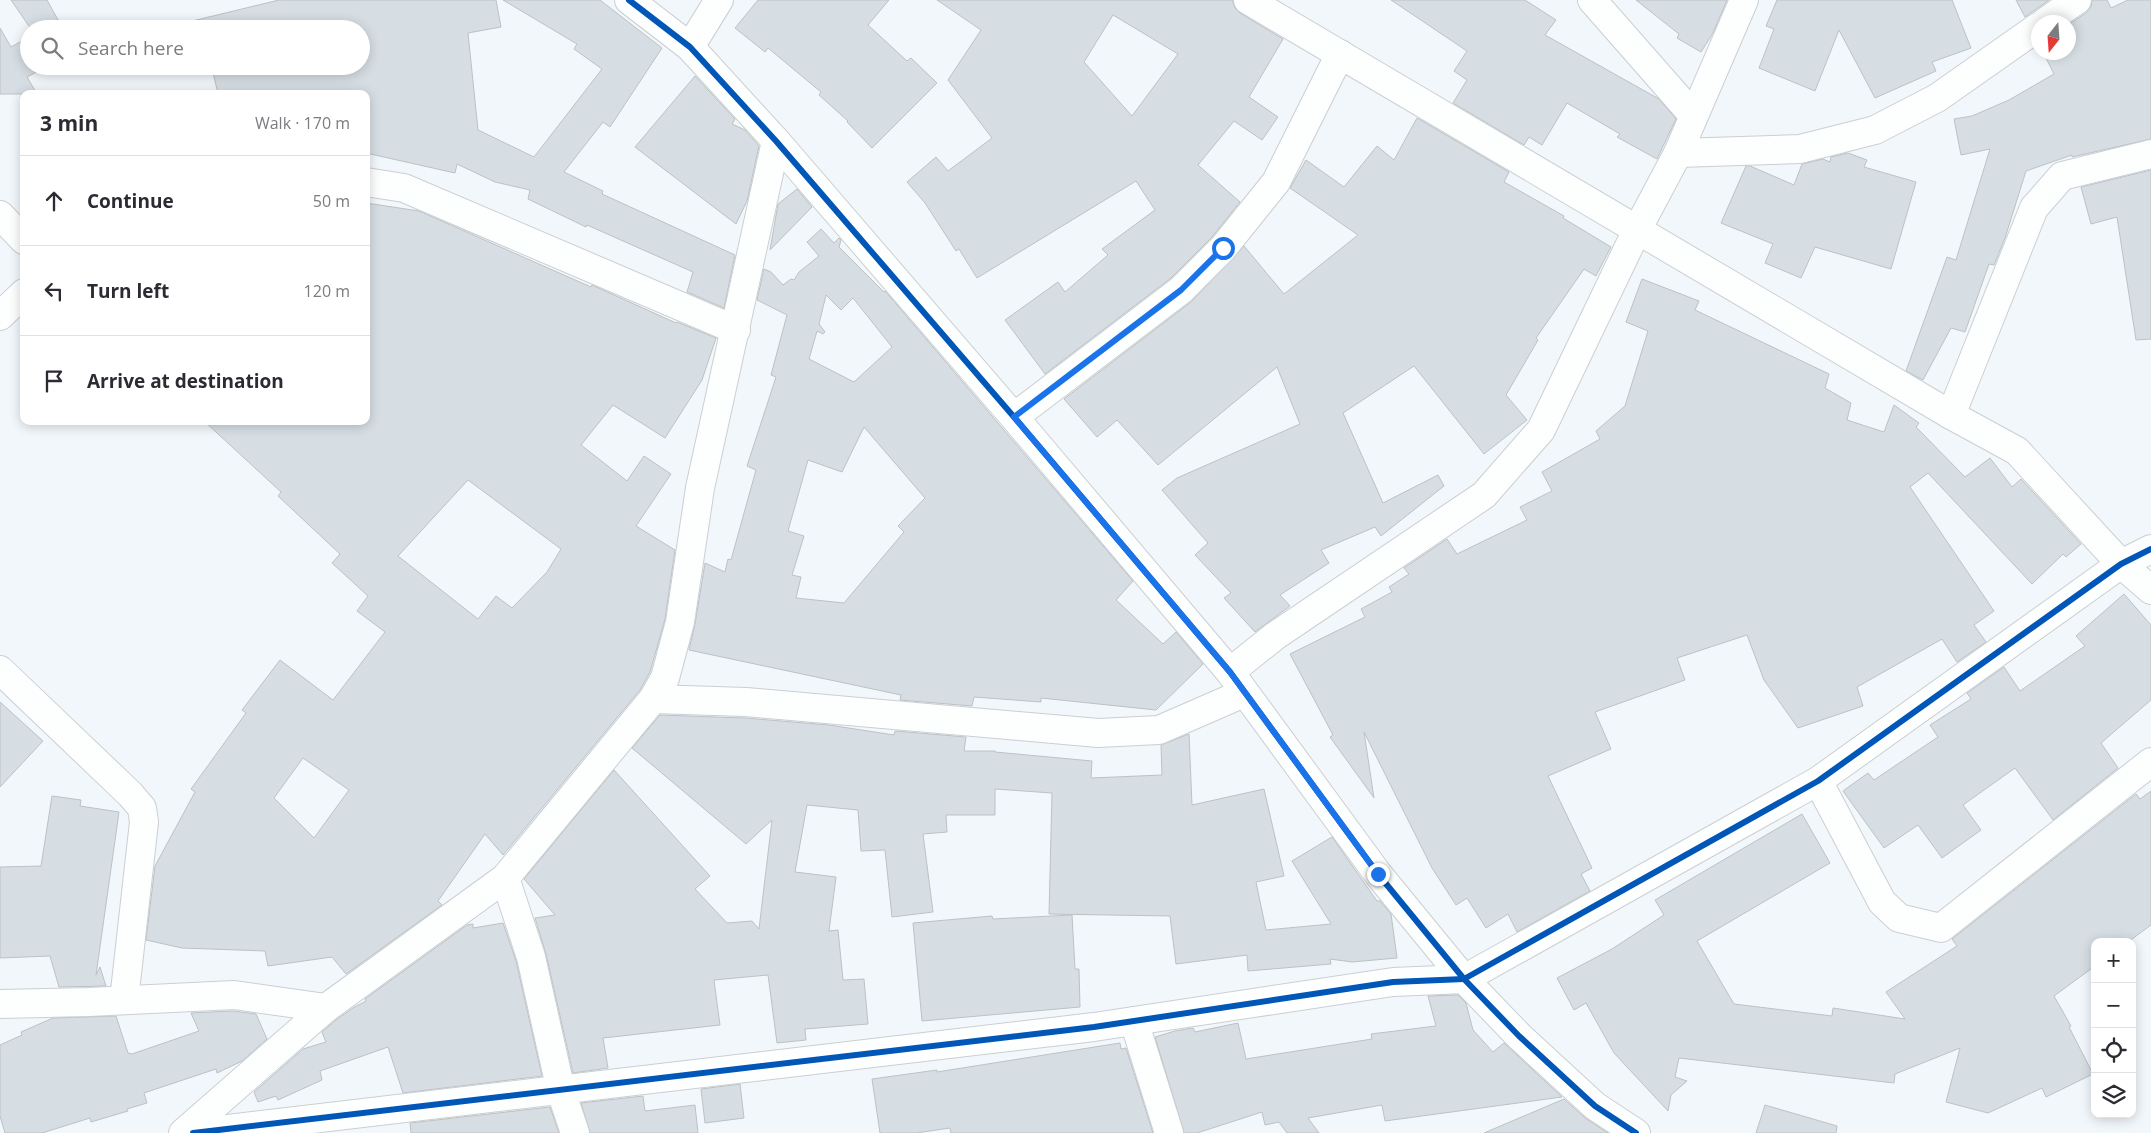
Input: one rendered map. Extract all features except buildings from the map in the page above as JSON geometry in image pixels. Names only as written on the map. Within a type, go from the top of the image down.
[{"type":"street","points":[[629,0],[690,47],[776,141],[1014,417],[1237,682],[1378,874],[1464,978],[1519,1036],[1595,1106],[1636,1133]]},
{"type":"street","points":[[690,47],[719,0]]},
{"type":"street","points":[[1248,0],[1951,415],[2017,451],[2121,564],[2151,590]]},
{"type":"street","points":[[1592,0],[1693,115]]},
{"type":"street","points":[[653,699],[746,702],[1098,733],[1159,730],[1237,682],[1275,636],[1484,494],[1541,430],[1637,230],[1678,153],[1744,0]]},
{"type":"street","points":[[2055,15],[2077,0]]},
{"type":"street","points":[[1678,153],[1800,149],[1875,130],[1937,98],[2031,32]]},
{"type":"street","points":[[1014,417],[1181,290],[1223,248],[1276,182],[1340,54]]},
{"type":"street","points":[[184,1133],[326,1008],[504,878],[653,699],[665,678],[680,622],[700,488],[776,141]]},
{"type":"street","points":[[1951,415],[2034,208],[2062,176],[2151,154]]},
{"type":"street","points":[[370,183],[404,188],[736,330]]},
{"type":"street","points":[[0,215],[20,236]]},
{"type":"street","points":[[0,316],[20,297]]},
{"type":"street","points":[[193,1133],[561,1091],[1134,1021],[1393,982],[1464,978],[1818,781],[2121,564],[2151,549]]},
{"type":"street","points":[[0,670],[130,794],[142,808],[144,822],[124,1000]]},
{"type":"street","points":[[1818,781],[1882,902],[1900,918],[1941,928],[2151,762]]},
{"type":"street","points":[[504,878],[531,957],[561,1091],[575,1133]]},
{"type":"street","points":[[0,1004],[234,995],[326,1008]]},
{"type":"street","points":[[1134,1021],[1169,1133]]},
{"type":"cycle path","points":[[629,0],[690,47],[776,141],[1014,417],[1230,672],[1378,874],[1464,979],[1519,1036],[1595,1106],[1636,1133]]},
{"type":"cycle path","points":[[193,1133],[1094,1027],[1393,982],[1464,979],[1818,781],[2121,564],[2151,549]]},
{"type":"route","points":[[1223,248],[1181,290],[1014,417],[1230,672],[1378,874]]}]
